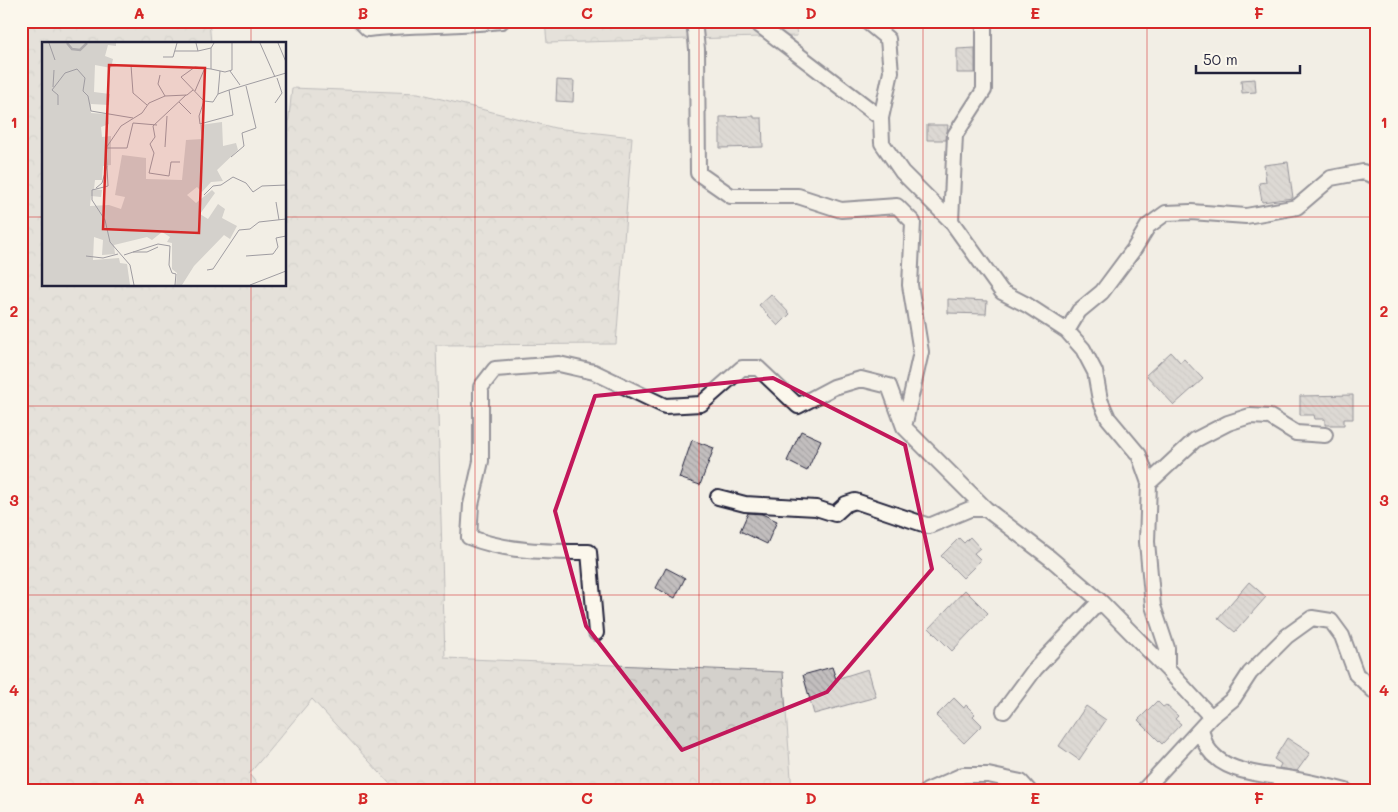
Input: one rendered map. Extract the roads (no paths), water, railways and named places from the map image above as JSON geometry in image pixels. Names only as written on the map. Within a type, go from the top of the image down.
[{"type":"street","points":[[360,21],[368,29],[399,25],[468,25],[502,21]]},
{"type":"street","points":[[694,21],[697,48],[698,173],[731,196],[798,196],[841,210],[897,206],[913,222],[910,286],[921,352],[904,427]]},
{"type":"street","points":[[754,21],[881,118]]},
{"type":"street","points":[[866,21],[888,39],[890,72],[881,118],[882,143],[902,172],[951,221],[1002,292],[1027,305],[1067,331],[1083,349],[1095,372],[1100,400],[1108,418],[1139,455],[1149,483],[1147,542],[1153,606],[1167,648],[1167,669]]},
{"type":"street","points":[[951,221],[955,135],[984,90],[984,21]]},
{"type":"street","points":[[1067,331],[1079,311],[1102,292],[1134,249],[1148,226],[1166,213],[1191,212],[1246,216],[1297,207],[1331,178],[1362,172],[1377,177]]},
{"type":"street","points":[[596,633],[589,552],[546,552],[497,546],[469,537],[471,504],[481,461],[480,387],[494,369],[559,364],[594,372],[664,406],[701,404],[742,368],[758,368],[798,406],[834,387],[861,379],[889,386],[904,427],[986,508],[1050,558],[1100,601],[1211,717]]},
{"type":"street","points":[[1149,483],[1195,440],[1250,416],[1270,416],[1296,433],[1325,435]]},
{"type":"street","points":[[718,497],[745,504],[816,508],[835,514],[846,504],[855,501],[929,526],[970,509],[986,508]]},
{"type":"street","points":[[1004,711],[1035,669],[1100,601]]},
{"type":"street","points":[[1143,791],[1211,717],[1233,699],[1250,673],[1287,636],[1312,618],[1330,621],[1342,636],[1356,674],[1377,694]]},
{"type":"street","points":[[1201,728],[1205,743],[1214,756],[1231,766],[1260,776],[1286,778],[1346,791]]},
{"type":"street","points":[[926,791],[963,775],[988,775],[1021,782],[1029,791]]}]
